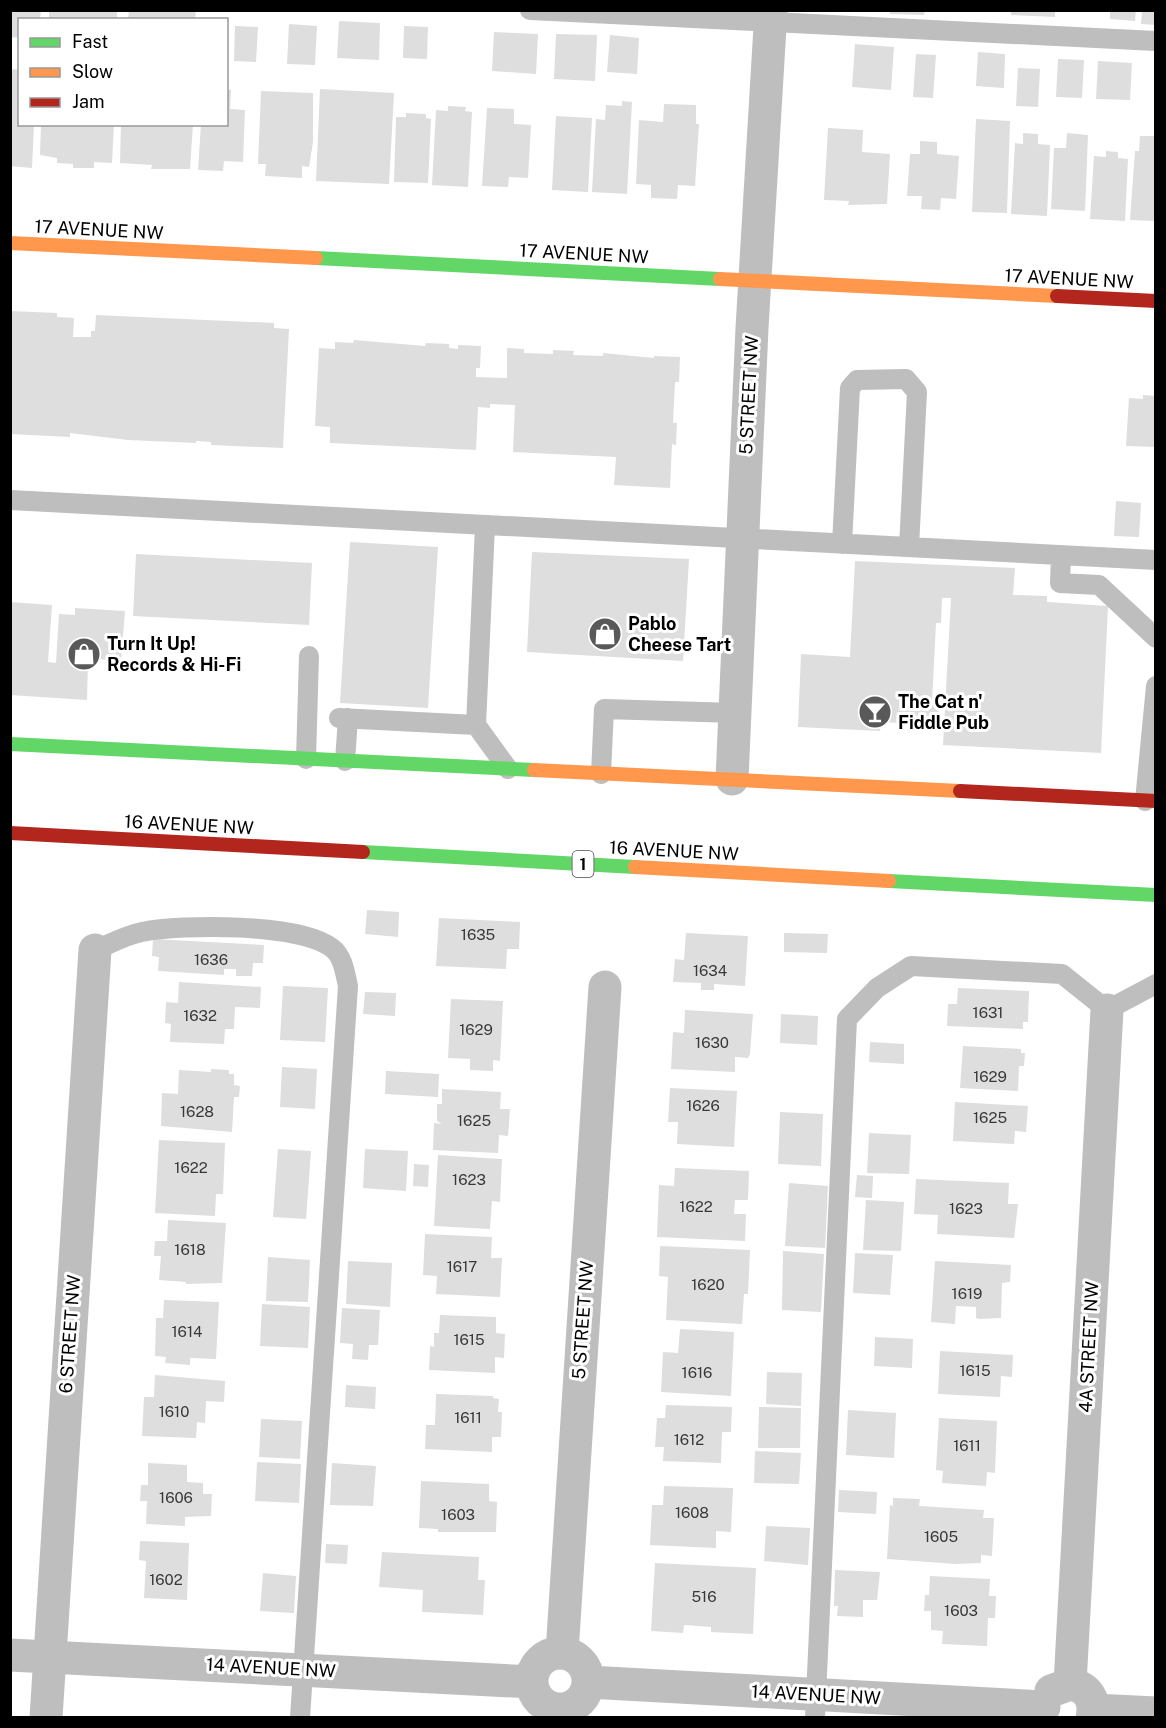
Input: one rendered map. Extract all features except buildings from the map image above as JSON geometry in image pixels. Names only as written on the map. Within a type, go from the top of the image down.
[{"type":"main road","name":"17 AVENUE NW","points":[[10,243],[1155,301]]},
{"type":"main road","points":[[10,744],[1150,801]]},
{"type":"main road","name":"16 AVENUE NW","points":[[10,833],[1155,895]]},
{"type":"street","name":"5 STREET NW","points":[[732,779],[755,280],[771,16]]},
{"type":"street","name":"6 STREET NW","points":[[46,1718],[95,950]]},
{"type":"street","name":"5 STREET NW","points":[[562,1653],[605,987]]},
{"type":"street","name":"4A STREET NW","points":[[1070,1684],[1107,1010]]},
{"type":"street","points":[[562,1653],[570,1655],[584,1665],[588,1682],[582,1698],[558,1713],[537,1697],[532,1682],[537,1664],[544,1658],[562,1653]]},
{"type":"street","name":"14 AVENUE NW","points":[[10,1655],[532,1682]]},
{"type":"street","name":"14 AVENUE NW","points":[[588,1682],[816,1706],[1045,1712]]},
{"type":"street","points":[[1045,1712],[1049,1693],[1062,1685],[1070,1684],[1085,1689],[1093,1702],[1093,1714],[1155,1713]]},
{"type":"lane","points":[[530,10],[771,16],[1155,41]]},
{"type":"lane","points":[[842,544],[850,388],[857,380],[906,379],[917,392],[909,547]]},
{"type":"lane","points":[[10,500],[1155,560]]},
{"type":"lane","points":[[485,526],[476,725],[508,769]]},
{"type":"lane","points":[[1061,555],[1060,584],[1099,585],[1155,638]]},
{"type":"lane","points":[[306,759],[309,656]]},
{"type":"lane","points":[[1150,801],[1155,686]]},
{"type":"lane","points":[[601,774],[604,709],[735,713]]},
{"type":"lane","points":[[345,761],[343,718],[476,725]]},
{"type":"lane","points":[[95,950],[141,932],[197,926],[279,932],[314,939],[333,948],[343,964],[348,986],[300,1718]]},
{"type":"lane","points":[[816,1706],[847,1019],[877,988],[911,966],[1062,974],[1107,1010],[1155,984]]},
{"type":"traffic: fast","points":[[316,258],[720,279]]},
{"type":"traffic: fast","points":[[10,744],[534,770]]},
{"type":"traffic: fast","points":[[363,852],[635,867]]},
{"type":"traffic: fast","points":[[889,881],[1156,895]]},
{"type":"traffic: slow","points":[[10,243],[316,258]]},
{"type":"traffic: slow","points":[[720,279],[1057,296]]},
{"type":"traffic: slow","points":[[534,770],[960,791]]},
{"type":"traffic: slow","points":[[635,867],[889,881]]},
{"type":"traffic: jam","points":[[1057,296],[1156,301]]},
{"type":"traffic: jam","points":[[960,791],[1156,801]]},
{"type":"traffic: jam","points":[[10,833],[363,852]]},
{"type":"place","name":"Pablo Cheese Tart","points":[[605,634]]},
{"type":"place","name":"Turn It Up! Records & Hi-Fi","points":[[84,654]]},
{"type":"place","name":"The Cat n' Fiddle Pub","points":[[875,712]]}]
